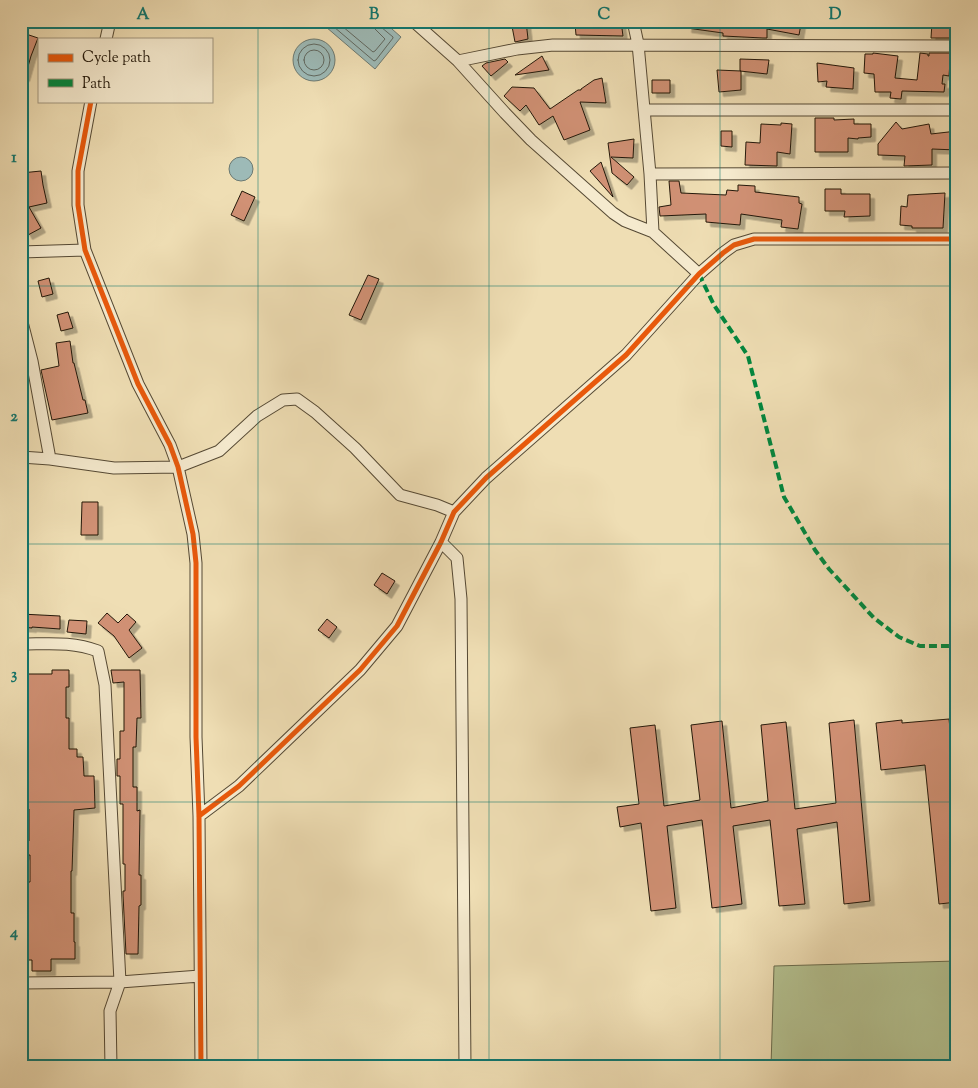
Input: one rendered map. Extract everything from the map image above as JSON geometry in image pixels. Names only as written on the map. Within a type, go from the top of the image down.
[{"type":"street","points":[[106,38],[110,21]]},
{"type":"street","points":[[413,21],[458,61],[531,140],[613,213],[625,221],[653,232],[699,274]]},
{"type":"street","points":[[633,21],[638,44],[650,174],[653,232]]},
{"type":"street","points":[[458,61],[553,44],[957,46]]},
{"type":"street","points":[[91,102],[78,171],[78,205],[85,250],[138,384],[170,445],[178,467],[193,534],[196,563],[200,1067]]},
{"type":"street","points":[[644,110],[957,110]]},
{"type":"street","points":[[650,174],[957,173]]},
{"type":"street","points":[[199,816],[239,786],[360,670],[397,626],[441,542],[454,512],[486,478],[626,355],[699,274],[722,253],[734,245],[754,239],[957,239]]},
{"type":"street","points":[[21,252],[85,250]]},
{"type":"street","points":[[22,321],[32,361],[50,459]]},
{"type":"street","points":[[21,457],[114,468],[178,467],[219,451],[256,416],[283,400],[297,399],[315,412],[355,448],[400,495],[438,505],[454,512]]},
{"type":"street","points":[[441,542],[457,558],[461,599],[465,1067]]},
{"type":"street","points":[[21,644],[71,644],[98,651],[105,684],[120,982],[110,1011],[111,1067]]},
{"type":"street","points":[[21,983],[120,982],[200,976]]},
{"type":"green space","points":[[957,961],[957,1067],[771,1067],[774,966]]},
{"type":"water","points":[[319,21],[383,21],[401,37],[375,69]]},
{"type":"water","points":[[318,39],[326,42],[332,48],[335,60],[332,72],[326,78],[310,81],[302,78],[296,72],[293,56],[296,48],[302,42]]},
{"type":"water","points":[[241,157],[246,158],[252,164],[252,174],[246,180],[241,181],[236,180],[230,174],[229,169],[230,164],[236,158]]},
{"type":"building","points":[[511,21],[526,21],[528,39],[515,42]]},
{"type":"building","points":[[621,21],[623,36],[576,35],[575,24]]},
{"type":"building","points":[[688,21],[786,21],[801,24],[799,35],[767,29],[767,38],[763,38],[723,36],[723,33],[687,28]]},
{"type":"building","points":[[932,23],[956,24],[956,36],[954,38],[931,38]]},
{"type":"building","points":[[26,34],[38,38],[25,77],[21,77],[21,47]]},
{"type":"building","points":[[920,53],[928,54],[929,56],[929,53],[952,53],[949,76],[943,75],[942,84],[945,84],[944,92],[902,91],[901,99],[890,98],[891,92],[875,92],[874,74],[864,73],[865,54],[898,56],[895,78],[917,80]]},
{"type":"building","points":[[542,56],[549,70],[515,75]]},
{"type":"building","points":[[505,59],[508,62],[491,76],[482,66],[486,63]]},
{"type":"building","points":[[740,59],[769,60],[767,74],[740,71]]},
{"type":"building","points":[[817,63],[854,68],[853,89],[826,87],[827,81],[818,82]]},
{"type":"building","points":[[717,70],[741,71],[741,90],[719,92]]},
{"type":"building","points":[[602,78],[606,103],[580,102],[590,130],[564,140],[553,116],[539,125],[526,105],[520,111],[504,96],[512,87],[534,88],[550,109],[594,80]]},
{"type":"building","points":[[652,80],[670,80],[670,93],[652,93]]},
{"type":"building","points":[[815,118],[834,118],[834,120],[854,119],[854,124],[871,124],[871,137],[848,138],[848,152],[815,152]]},
{"type":"building","points":[[896,122],[902,129],[929,124],[931,134],[957,131],[957,150],[932,149],[932,165],[904,166],[905,156],[878,155],[878,144]]},
{"type":"building","points":[[781,123],[792,124],[790,154],[777,152],[777,166],[745,165],[746,142],[760,143],[761,124],[781,125]]},
{"type":"building","points":[[721,131],[732,131],[732,147],[721,146]]},
{"type":"building","points":[[634,139],[633,158],[611,157],[634,177],[627,185],[612,173],[608,143]]},
{"type":"building","points":[[601,162],[613,197],[590,171]]},
{"type":"building","points":[[41,171],[47,203],[29,207],[41,228],[28,235],[21,223],[21,173]]},
{"type":"building","points":[[669,181],[679,181],[681,193],[726,195],[727,190],[738,191],[738,185],[755,186],[755,192],[799,197],[799,203],[802,204],[798,229],[781,227],[782,220],[741,214],[740,225],[706,222],[706,214],[660,216],[659,207],[671,205]]},
{"type":"building","points":[[825,189],[841,189],[841,194],[870,194],[870,216],[844,217],[845,211],[825,211]]},
{"type":"building","points":[[242,191],[255,197],[244,221],[231,215]]},
{"type":"building","points":[[945,193],[943,228],[912,228],[912,226],[900,225],[901,206],[907,207],[908,195]]},
{"type":"building","points":[[368,275],[379,279],[361,320],[349,315]]},
{"type":"building","points":[[49,278],[53,294],[42,297],[38,281]]},
{"type":"building","points":[[68,312],[73,328],[61,331],[57,315]]},
{"type":"building","points":[[70,341],[73,363],[88,413],[52,420],[41,370],[59,366],[56,343]]},
{"type":"building","points":[[82,502],[98,502],[98,535],[81,535]]},
{"type":"building","points":[[382,573],[395,581],[387,594],[374,585]]},
{"type":"building","points":[[107,613],[118,623],[127,614],[136,622],[129,630],[142,648],[129,658],[114,636],[98,623]]},
{"type":"building","points":[[21,614],[60,616],[60,629],[21,627]]},
{"type":"building","points":[[327,619],[337,627],[329,638],[318,630]]},
{"type":"building","points":[[69,620],[87,621],[86,634],[67,632]]},
{"type":"building","points":[[52,670],[69,670],[69,687],[66,687],[66,718],[69,718],[69,749],[77,749],[77,757],[83,757],[84,776],[94,776],[95,808],[74,810],[71,913],[74,913],[75,959],[51,959],[51,971],[32,971],[32,960],[28,960],[27,931],[30,855],[25,855],[24,841],[29,841],[29,809],[27,809],[27,779],[24,779],[24,674],[52,674]]},
{"type":"building","points":[[111,670],[140,670],[141,718],[137,718],[136,747],[133,747],[133,787],[137,787],[137,811],[140,810],[139,875],[141,875],[141,905],[139,906],[138,954],[126,954],[123,895],[123,891],[125,891],[125,864],[123,864],[123,804],[120,804],[120,776],[117,776],[117,759],[120,759],[120,731],[124,731],[124,682],[113,683]]},
{"type":"building","points":[[949,719],[957,796],[957,902],[939,904],[925,765],[881,770],[876,723],[902,720],[902,723]]},
{"type":"building","points":[[854,720],[870,901],[844,904],[837,822],[797,829],[805,904],[779,906],[770,820],[733,826],[742,904],[712,908],[702,820],[667,826],[676,908],[651,911],[641,823],[620,827],[617,807],[639,804],[630,728],[655,725],[664,806],[700,800],[691,725],[722,721],[731,808],[768,801],[761,725],[786,722],[795,809],[836,803],[829,723]]},
{"type":"marked path","points":[[699,274],[714,305],[748,356],[784,497],[815,550],[829,569],[874,618],[899,637],[920,646],[957,646]]},
{"type":"cycle path","points":[[91,102],[78,171],[78,205],[85,250],[138,384],[170,445],[178,467],[193,534],[196,563],[196,737],[199,816],[201,1067]]},
{"type":"cycle path","points":[[199,816],[239,786],[360,670],[397,626],[441,542],[454,512],[486,478],[626,355],[699,274],[723,253],[734,245],[754,239],[957,239]]}]
